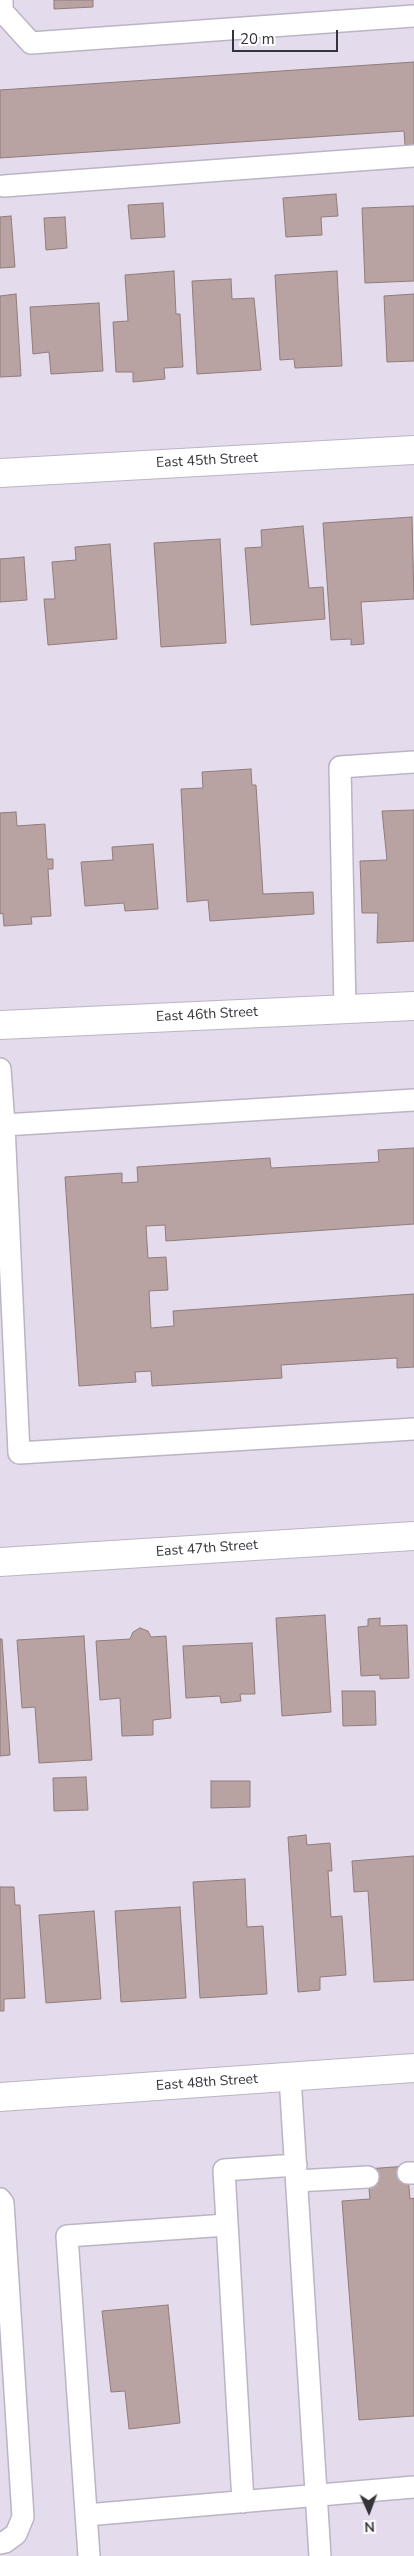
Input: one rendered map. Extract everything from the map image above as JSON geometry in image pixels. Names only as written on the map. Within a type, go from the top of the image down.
[{"type":"street","name":"East 45th Street","points":[[0,473],[414,450]]},
{"type":"street","name":"East 46th Street","points":[[0,1025],[414,1006]]},
{"type":"street","name":"East 47th Street","points":[[0,1562],[414,1536]]},
{"type":"street","name":"East 48th Street","points":[[0,2097],[414,2068]]},
{"type":"lane","points":[[2,0],[2,11],[31,43],[414,16]]},
{"type":"lane","points":[[4,186],[414,156]]},
{"type":"lane","points":[[345,1009],[340,767],[414,762]]},
{"type":"lane","points":[[0,1069],[20,1453],[414,1430]]},
{"type":"lane","points":[[4,1126],[414,1100]]},
{"type":"lane","points":[[277,2078],[296,2173],[320,2556]]},
{"type":"lane","points":[[243,2502],[224,2170],[368,2176]]},
{"type":"lane","points":[[0,2199],[3,2203],[23,2517],[16,2534],[5,2542],[0,2543]]},
{"type":"lane","points":[[89,2556],[68,2236],[227,2225]]},
{"type":"lane","points":[[86,2515],[414,2487]]},
{"type":"building","points":[[54,0],[93,0],[93,7],[54,9]]},
{"type":"building","points":[[414,62],[414,145],[405,145],[404,131],[0,158],[0,90]]},
{"type":"building","points":[[336,194],[338,216],[321,217],[322,235],[286,237],[283,198]]},
{"type":"building","points":[[163,203],[165,237],[131,239],[128,205]]},
{"type":"building","points":[[414,206],[414,281],[365,283],[362,208]]},
{"type":"building","points":[[11,216],[15,267],[0,268],[0,217]]},
{"type":"building","points":[[65,217],[67,248],[46,250],[44,218]]},
{"type":"building","points":[[174,271],[176,314],[180,314],[183,367],[164,368],[165,379],[133,382],[133,372],[116,372],[113,322],[128,321],[125,275]]},
{"type":"building","points":[[337,271],[342,366],[295,368],[294,359],[280,360],[275,275]]},
{"type":"building","points":[[231,279],[232,299],[254,298],[261,370],[197,374],[192,281]]},
{"type":"building","points":[[16,294],[21,376],[0,377],[0,296]]},
{"type":"building","points":[[414,294],[414,361],[387,362],[384,296]]},
{"type":"building","points":[[99,303],[103,371],[51,374],[49,352],[33,354],[30,307]]},
{"type":"building","points":[[412,517],[414,599],[361,602],[364,644],[351,645],[351,639],[331,640],[323,523]]},
{"type":"building","points":[[303,526],[309,588],[323,587],[325,619],[251,625],[245,548],[262,547],[261,530]]},
{"type":"building","points":[[220,539],[226,643],[161,647],[154,543]]},
{"type":"building","points":[[110,544],[117,639],[48,645],[44,599],[55,599],[52,562],[76,560],[75,547]]},
{"type":"building","points":[[24,557],[27,600],[0,602],[0,559]]},
{"type":"building","points":[[251,769],[252,785],[256,785],[263,894],[313,892],[314,914],[210,921],[208,900],[187,902],[181,789],[203,788],[202,772]]},
{"type":"building","points":[[414,810],[414,941],[377,943],[378,913],[362,913],[360,861],[387,860],[382,811]]},
{"type":"building","points":[[16,812],[17,826],[45,824],[47,859],[53,859],[53,869],[48,869],[51,916],[31,917],[32,924],[4,926],[3,913],[0,914],[0,813]]},
{"type":"building","points":[[153,844],[158,909],[125,911],[124,903],[85,906],[81,862],[113,860],[112,847]]},
{"type":"building","points":[[414,1148],[414,1224],[166,1241],[165,1225],[146,1226],[148,1258],[166,1257],[168,1290],[149,1291],[151,1328],[174,1326],[173,1311],[414,1294],[414,1367],[397,1368],[397,1358],[281,1365],[282,1378],[152,1386],[151,1371],[135,1372],[136,1382],[79,1386],[65,1177],[122,1173],[122,1183],[138,1182],[137,1167],[270,1158],[271,1168],[379,1162],[378,1150]]},
{"type":"building","points":[[325,1615],[331,1712],[282,1716],[276,1618]]},
{"type":"building","points":[[380,1618],[380,1626],[407,1625],[409,1678],[380,1679],[380,1675],[361,1676],[358,1627],[368,1626],[368,1619]]},
{"type":"building","points":[[140,1628],[148,1631],[151,1637],[166,1636],[171,1718],[153,1720],[153,1735],[122,1736],[120,1698],[100,1700],[96,1641],[130,1639],[133,1632]]},
{"type":"building","points":[[84,1636],[92,1760],[39,1763],[35,1707],[22,1708],[17,1640]]},
{"type":"building","points":[[0,1639],[2,1639],[10,1755],[0,1756]]},
{"type":"building","points":[[252,1643],[255,1694],[240,1694],[241,1701],[221,1703],[220,1696],[186,1698],[183,1646]]},
{"type":"building","points":[[342,1691],[375,1691],[376,1725],[343,1726]]},
{"type":"building","points":[[86,1777],[88,1810],[54,1811],[53,1778]]},
{"type":"building","points":[[211,1781],[250,1781],[250,1807],[211,1808]]},
{"type":"building","points":[[306,1835],[307,1845],[330,1843],[332,1871],[328,1871],[331,1917],[342,1916],[346,1975],[320,1977],[320,1990],[298,1992],[288,1837]]},
{"type":"building","points":[[414,1856],[414,1980],[374,1982],[368,1891],[354,1892],[352,1861]]},
{"type":"building","points":[[245,1879],[247,1927],[263,1926],[267,1994],[200,1998],[193,1882]]},
{"type":"building","points":[[0,1887],[14,1887],[15,1905],[20,1905],[25,1998],[4,1999],[4,2011],[0,2011]]},
{"type":"building","points":[[180,1907],[186,1998],[121,2002],[115,1911]]},
{"type":"building","points":[[94,1911],[101,1999],[46,2003],[39,1915]]},
{"type":"building","points":[[407,2166],[410,2199],[414,2198],[414,2416],[359,2420],[342,2201],[370,2199],[367,2169]]},
{"type":"building","points":[[168,2305],[180,2423],[129,2429],[125,2391],[111,2392],[102,2311]]}]
